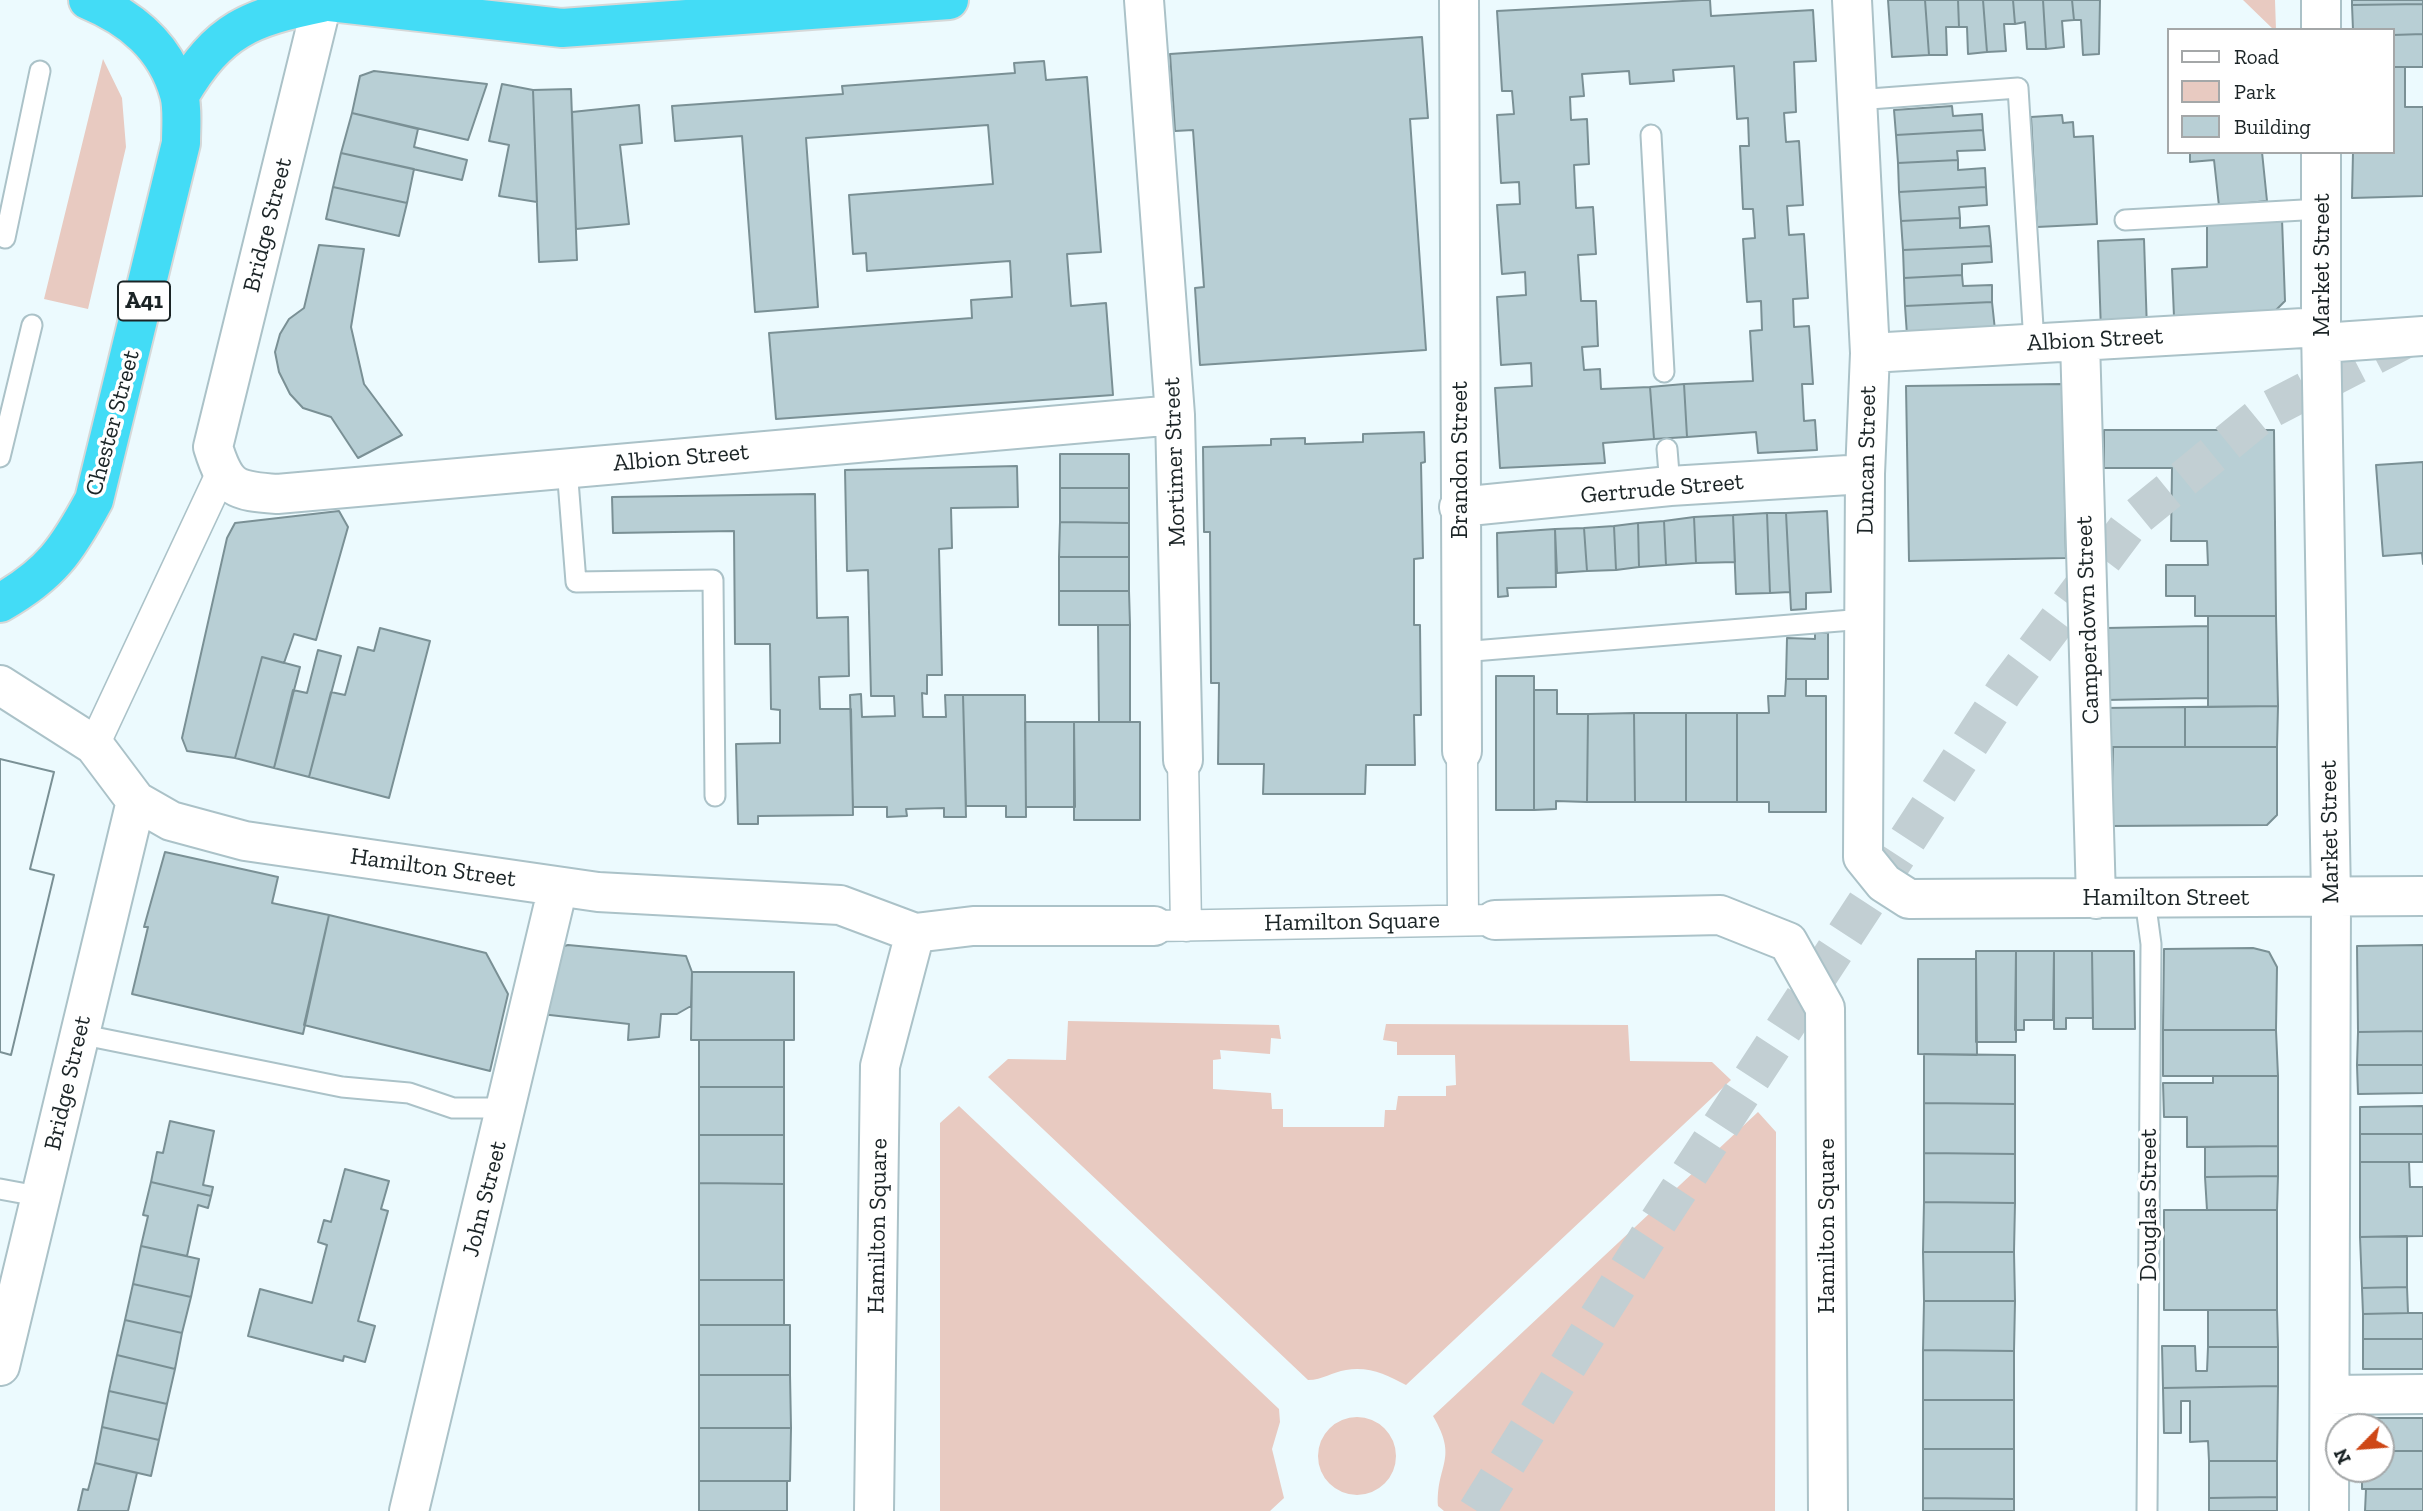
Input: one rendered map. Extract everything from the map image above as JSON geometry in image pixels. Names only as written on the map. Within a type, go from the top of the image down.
[{"type":"highway","name":"Chester Street","points":[[0,603],[50,569],[73,539],[94,500],[181,143],[180,95],[164,58],[138,27],[88,0]]},
{"type":"highway","points":[[180,95],[201,59],[233,33],[267,14],[317,1],[562,28],[883,2],[949,0]]},
{"type":"street","name":"Mortimer Street","points":[[1144,0],[1175,415],[1183,760],[1170,926]]},
{"type":"street","name":"Brandon Street","points":[[1460,0],[1459,507],[1462,751],[1479,920]]},
{"type":"street","name":"Duncan Street","points":[[1852,0],[1870,353],[1865,474],[1863,857],[1884,883],[1909,899]]},
{"type":"street","points":[[2321,0],[2321,28]]},
{"type":"street","name":"Bridge Street","points":[[217,461],[317,1]]},
{"type":"street","name":"Market Street","points":[[2321,154],[2331,898],[2329,1511]]},
{"type":"street","name":"Albion Street","points":[[1870,353],[2080,341],[2322,335],[2423,336]]},
{"type":"street","name":"Camperdown Street","points":[[2080,341],[2096,899]]},
{"type":"street","name":"Albion Street","points":[[217,461],[243,492],[277,494],[1175,415]]},
{"type":"street","points":[[94,745],[217,461]]},
{"type":"street","name":"Gertrude Street","points":[[1459,507],[1670,486],[1865,474]]},
{"type":"street","name":"Hamilton Street","points":[[0,685],[94,745],[136,801],[171,821],[245,841],[558,887],[598,892],[840,905],[915,933]]},
{"type":"street","name":"Bridge Street","points":[[0,1366],[43,1197],[102,933],[117,890],[136,801]]},
{"type":"street","name":"John Street","points":[[409,1511],[558,887]]},
{"type":"street","name":"Hamilton Street","points":[[1909,899],[2423,896]]},
{"type":"street","name":"Hamilton Square","points":[[874,1511],[880,1066],[915,933],[973,926],[1170,926],[1720,915],[1788,942],[1825,1007],[1828,1511]]},
{"type":"street","points":[[2330,1395],[2423,1394]]},
{"type":"lane","points":[[5,238],[10,168],[40,72]]},
{"type":"lane","points":[[1856,100],[2018,88],[2034,343]]},
{"type":"lane","points":[[1651,135],[1664,372]]},
{"type":"lane","points":[[2125,220],[2321,209]]},
{"type":"lane","points":[[0,457],[32,325]]},
{"type":"lane","points":[[1667,449],[1670,486]]},
{"type":"lane","points":[[568,468],[576,582],[713,580],[715,796]]},
{"type":"lane","points":[[1461,652],[1864,619]]},
{"type":"lane","name":"Douglas Street","points":[[2145,899],[2151,944],[2147,1511]]},
{"type":"lane","points":[[79,1034],[342,1087],[409,1093],[453,1108],[507,1108]]},
{"type":"lane","points":[[0,1189],[43,1197]]},
{"type":"green space","points":[[2243,0],[2275,0],[2276,28],[2272,28]]},
{"type":"green space","points":[[103,59],[122,98],[126,147],[88,309],[44,299]]},
{"type":"green space","points":[[1068,1021],[1279,1025],[1281,1039],[1271,1038],[1270,1054],[1220,1050],[1221,1059],[1213,1060],[1213,1089],[1271,1093],[1272,1109],[1283,1109],[1283,1127],[1384,1127],[1385,1110],[1396,1110],[1398,1096],[1446,1096],[1446,1086],[1456,1085],[1455,1055],[1397,1055],[1397,1042],[1383,1040],[1386,1024],[1628,1025],[1630,1061],[1712,1062],[1731,1080],[1406,1385],[1385,1375],[1362,1369],[1336,1372],[1308,1380],[988,1077],[1008,1059],[1066,1060]]},
{"type":"green space","points":[[959,1106],[1279,1409],[1280,1422],[1272,1449],[1284,1498],[1270,1511],[940,1511],[940,1123]]},
{"type":"green space","points":[[1758,1112],[1776,1132],[1775,1511],[1444,1511],[1438,1506],[1438,1492],[1444,1462],[1444,1443],[1433,1416]]},
{"type":"green space","points":[[1357,1417],[1372,1420],[1389,1434],[1396,1456],[1393,1471],[1379,1488],[1357,1495],[1342,1492],[1325,1478],[1318,1456],[1321,1441],[1335,1424]]},
{"type":"building","points":[[1710,0],[1711,16],[1813,10],[1816,61],[1794,62],[1796,112],[1784,113],[1786,142],[1799,141],[1803,205],[1787,206],[1789,235],[1804,234],[1808,298],[1793,299],[1794,327],[1809,326],[1813,384],[1802,384],[1804,421],[1815,420],[1817,450],[1758,453],[1756,432],[1687,437],[1684,384],[1753,381],[1750,331],[1762,330],[1761,301],[1747,302],[1743,239],[1755,238],[1753,209],[1743,209],[1740,146],[1749,146],[1748,118],[1737,119],[1734,66],[1673,70],[1674,81],[1630,84],[1629,71],[1582,74],[1584,96],[1570,97],[1571,120],[1587,119],[1589,164],[1574,165],[1576,208],[1593,207],[1596,254],[1578,255],[1581,301],[1596,301],[1598,346],[1582,347],[1584,370],[1600,369],[1601,389],[1650,387],[1654,439],[1603,443],[1605,463],[1500,468],[1495,388],[1532,386],[1531,363],[1501,365],[1497,297],[1526,295],[1525,272],[1502,274],[1497,205],[1520,204],[1519,182],[1501,183],[1497,115],[1514,114],[1512,91],[1502,91],[1497,11]]},
{"type":"building","points":[[1888,0],[1925,0],[1929,55],[1892,57]]},
{"type":"building","points":[[1925,0],[1958,0],[1959,27],[1946,27],[1947,55],[1929,55]]},
{"type":"building","points":[[1958,0],[1983,0],[1987,52],[1968,54],[1967,27],[1959,27]]},
{"type":"building","points":[[1983,0],[2013,0],[2015,24],[2004,24],[2006,51],[1987,52]]},
{"type":"building","points":[[2013,0],[2043,0],[2046,49],[2027,49],[2025,22],[2015,24]]},
{"type":"building","points":[[2043,0],[2072,0],[2074,20],[2062,21],[2064,47],[2046,49]]},
{"type":"building","points":[[2072,0],[2100,0],[2099,54],[2083,55],[2081,20],[2074,20]]},
{"type":"building","points":[[2352,0],[2423,0],[2423,4],[2352,5]]},
{"type":"building","points":[[2423,4],[2423,34],[2395,35],[2395,28],[2353,28],[2352,5]]},
{"type":"building","points":[[2423,34],[2423,67],[2395,67],[2395,35]]},
{"type":"building","points":[[1422,37],[1428,118],[1410,119],[1426,350],[1200,365],[1195,288],[1204,287],[1193,130],[1175,131],[1170,54]]},
{"type":"building","points":[[1044,61],[1046,80],[1087,77],[1101,252],[1067,254],[1071,306],[1106,303],[1113,395],[776,419],[769,333],[972,318],[971,300],[1012,297],[1010,261],[867,271],[866,253],[853,254],[849,195],[993,184],[988,125],[806,138],[818,307],[755,312],[742,136],[675,141],[672,106],[843,94],[842,86],[1015,73],[1014,63]]},
{"type":"building","points":[[2395,67],[2405,67],[2405,107],[2423,107],[2423,196],[2352,198],[2353,154],[2395,154]]},
{"type":"building","points":[[374,71],[487,84],[468,140],[352,113],[360,76]]},
{"type":"building","points":[[502,84],[533,90],[537,202],[499,196],[509,145],[489,141]]},
{"type":"building","points":[[571,89],[577,260],[539,262],[533,90]]},
{"type":"building","points":[[639,105],[642,143],[620,145],[629,224],[576,229],[572,112]]},
{"type":"building","points":[[1952,106],[1953,116],[1982,114],[1983,130],[1896,135],[1894,110]]},
{"type":"building","points":[[352,113],[418,129],[414,147],[467,160],[462,180],[341,153]]},
{"type":"building","points":[[2062,115],[2063,123],[2073,122],[2074,137],[2093,136],[2097,224],[2037,227],[2031,117]]},
{"type":"building","points":[[1983,130],[1985,150],[1957,151],[1958,160],[1898,163],[1896,135]]},
{"type":"building","points":[[341,153],[414,169],[407,203],[333,187]]},
{"type":"building","points":[[2190,154],[2262,154],[2267,201],[2219,206],[2214,160],[2190,162]]},
{"type":"building","points":[[1958,160],[1958,170],[1985,168],[1986,187],[1899,192],[1898,163]]},
{"type":"building","points":[[333,187],[407,203],[399,236],[326,219]]},
{"type":"building","points":[[1986,187],[1987,205],[1959,207],[1960,218],[1901,221],[1899,192]]},
{"type":"building","points":[[1960,218],[1960,228],[1989,226],[1991,246],[1903,250],[1901,221]]},
{"type":"building","points":[[2282,219],[2285,301],[2275,311],[2174,317],[2172,269],[2207,267],[2207,224]]},
{"type":"building","points":[[2144,239],[2147,330],[2101,332],[2098,241]]},
{"type":"building","points":[[319,245],[364,249],[351,327],[364,384],[402,435],[358,458],[331,417],[303,408],[290,394],[279,372],[275,352],[280,334],[289,319],[304,308]]},
{"type":"building","points":[[1991,246],[1992,262],[1962,264],[1962,275],[1904,278],[1903,250]]},
{"type":"building","points":[[1962,275],[1963,286],[1992,285],[1992,302],[1905,306],[1904,278]]},
{"type":"building","points":[[1992,302],[1995,330],[1907,335],[1905,306]]},
{"type":"building","points":[[1684,384],[1687,437],[1654,439],[1650,387]]},
{"type":"building","points":[[2063,384],[2066,558],[1909,561],[1906,386]]},
{"type":"building","points":[[2104,430],[2274,430],[2276,616],[2195,616],[2195,596],[2166,596],[2166,565],[2208,565],[2207,541],[2171,541],[2172,468],[2104,468]]},
{"type":"building","points":[[1424,432],[1425,462],[1421,463],[1423,558],[1414,559],[1414,625],[1420,625],[1421,715],[1414,715],[1415,765],[1366,765],[1365,794],[1263,794],[1264,764],[1218,764],[1219,683],[1211,683],[1210,532],[1204,532],[1203,447],[1271,445],[1271,439],[1305,438],[1305,444],[1363,442],[1363,434]]},
{"type":"building","points":[[1060,454],[1129,454],[1129,488],[1060,488]]},
{"type":"building","points":[[2423,462],[2423,564],[2422,553],[2383,556],[2376,465]]},
{"type":"building","points":[[1017,466],[1018,507],[951,508],[952,548],[939,549],[942,675],[927,675],[927,694],[922,693],[923,717],[946,717],[945,695],[963,695],[966,817],[944,817],[944,808],[906,809],[907,816],[887,817],[887,807],[853,807],[850,695],[861,694],[862,717],[895,716],[894,696],[871,696],[868,570],[847,571],[845,470]]},
{"type":"building","points":[[1060,488],[1129,488],[1129,523],[1060,522]]},
{"type":"building","points":[[815,494],[817,618],[848,617],[849,676],[819,677],[820,709],[851,709],[853,815],[758,816],[758,824],[738,824],[736,744],[780,743],[780,710],[771,709],[770,644],[735,644],[734,531],[613,533],[612,497]]},
{"type":"building","points":[[339,511],[348,527],[316,640],[294,634],[284,663],[262,657],[235,758],[187,751],[182,738],[227,538],[235,523]]},
{"type":"building","points":[[1827,511],[1831,592],[1806,593],[1806,609],[1791,610],[1786,513]]},
{"type":"building","points":[[1767,513],[1786,513],[1790,592],[1770,593]]},
{"type":"building","points":[[1767,513],[1770,593],[1736,594],[1733,515]]},
{"type":"building","points":[[1733,515],[1735,562],[1696,563],[1694,517]]},
{"type":"building","points":[[1694,517],[1696,563],[1666,565],[1664,521]]},
{"type":"building","points":[[1664,521],[1666,565],[1639,567],[1638,523]]},
{"type":"building","points":[[1060,522],[1129,523],[1129,557],[1059,557]]},
{"type":"building","points":[[1638,523],[1639,567],[1616,570],[1614,526]]},
{"type":"building","points":[[1614,526],[1616,570],[1587,571],[1584,528]]},
{"type":"building","points":[[1584,528],[1587,571],[1557,573],[1555,529]]},
{"type":"building","points":[[1555,529],[1556,587],[1507,588],[1508,596],[1498,597],[1497,533]]},
{"type":"building","points":[[1059,557],[1129,557],[1129,591],[1059,591]]},
{"type":"building","points":[[1059,591],[1129,591],[1130,625],[1059,625]]},
{"type":"building","points":[[2208,616],[2276,616],[2278,706],[2208,707]]},
{"type":"building","points":[[1098,625],[1130,625],[1130,722],[1099,722]]},
{"type":"building","points":[[2208,626],[2208,698],[2106,700],[2106,628]]},
{"type":"building","points":[[380,628],[430,641],[389,798],[309,777],[331,692],[345,695],[358,647],[374,651]]},
{"type":"building","points":[[1815,633],[1828,633],[1828,679],[1786,679],[1787,638],[1815,639]]},
{"type":"building","points":[[318,650],[341,656],[309,777],[274,768],[293,690],[307,693]]},
{"type":"building","points":[[262,657],[300,667],[274,768],[235,758]]},
{"type":"building","points":[[1496,676],[1534,676],[1534,810],[1496,810]]},
{"type":"building","points":[[1786,679],[1806,679],[1806,696],[1826,696],[1826,812],[1769,812],[1769,802],[1737,802],[1737,713],[1769,713],[1768,696],[1785,696]]},
{"type":"building","points":[[1534,690],[1557,690],[1557,714],[1588,714],[1587,802],[1556,801],[1556,809],[1534,810]]},
{"type":"building","points":[[963,695],[1025,695],[1026,817],[1006,817],[1006,806],[966,806]]},
{"type":"building","points":[[2278,706],[2277,747],[2185,747],[2185,707]]},
{"type":"building","points":[[2185,707],[2185,747],[2103,747],[2103,708]]},
{"type":"building","points":[[1634,713],[1686,713],[1686,802],[1635,802]]},
{"type":"building","points":[[1634,713],[1635,802],[1587,802],[1588,714]]},
{"type":"building","points":[[1686,713],[1737,713],[1737,802],[1686,802]]},
{"type":"building","points":[[1025,722],[1074,722],[1075,807],[1026,807]]},
{"type":"building","points":[[1074,722],[1140,722],[1140,820],[1074,820]]},
{"type":"building","points":[[2113,747],[2277,747],[2277,815],[2267,825],[2111,826]]},
{"type":"building","points":[[0,759],[54,772],[30,869],[54,875],[11,1055],[0,1052]]},
{"type":"building","points":[[0,759],[54,772],[30,869],[54,875],[11,1055],[0,1052]]},
{"type":"building","points":[[165,852],[278,877],[272,903],[329,915],[303,1034],[132,994],[148,927],[144,927]]},
{"type":"building","points":[[329,915],[486,953],[508,994],[490,1071],[304,1025]]},
{"type":"building","points":[[568,945],[686,956],[692,972],[691,1006],[677,1014],[661,1014],[659,1037],[628,1040],[629,1024],[541,1014],[557,948]]},
{"type":"building","points":[[2423,945],[2423,1031],[2358,1032],[2357,946]]},
{"type":"building","points":[[2253,948],[2269,952],[2277,967],[2276,1030],[2163,1030],[2164,949]]},
{"type":"building","points":[[1976,951],[2016,951],[2016,1042],[1976,1042]]},
{"type":"building","points":[[2016,951],[2054,951],[2053,1020],[2024,1020],[2024,1030],[2015,1030]]},
{"type":"building","points":[[2054,951],[2092,951],[2093,1018],[2066,1018],[2066,1029],[2054,1029]]},
{"type":"building","points":[[2092,951],[2134,951],[2135,1029],[2093,1029]]},
{"type":"building","points":[[1918,959],[1976,959],[1977,1055],[1918,1054]]},
{"type":"building","points":[[692,972],[794,972],[794,1040],[691,1040]]},
{"type":"building","points":[[2163,1030],[2276,1030],[2278,1076],[2163,1076]]},
{"type":"building","points":[[2423,1031],[2423,1065],[2357,1065],[2358,1032]]},
{"type":"building","points":[[699,1040],[784,1040],[784,1087],[699,1087]]},
{"type":"building","points":[[1924,1054],[2015,1055],[2015,1104],[1924,1103]]},
{"type":"building","points":[[2357,1065],[2423,1065],[2423,1093],[2358,1094]]},
{"type":"building","points":[[2213,1076],[2278,1076],[2278,1146],[2187,1147],[2187,1117],[2164,1117],[2163,1083],[2213,1083]]},
{"type":"building","points":[[699,1087],[784,1087],[784,1135],[699,1135]]},
{"type":"building","points":[[1924,1103],[2015,1104],[2015,1154],[1924,1153]]},
{"type":"building","points":[[2423,1106],[2423,1134],[2360,1134],[2360,1107]]},
{"type":"building","points":[[170,1121],[214,1131],[203,1185],[213,1187],[211,1196],[151,1182],[157,1152],[163,1153]]},
{"type":"building","points":[[2360,1134],[2423,1134],[2423,1162],[2360,1162]]},
{"type":"building","points":[[699,1135],[784,1135],[784,1184],[699,1183]]},
{"type":"building","points":[[2278,1146],[2278,1176],[2205,1177],[2205,1147]]},
{"type":"building","points":[[1924,1153],[2015,1154],[2015,1203],[1924,1202]]},
{"type":"building","points":[[2360,1162],[2409,1162],[2410,1187],[2423,1187],[2423,1236],[2360,1237]]},
{"type":"building","points":[[345,1169],[389,1181],[381,1209],[388,1211],[358,1321],[375,1326],[365,1362],[344,1356],[343,1361],[248,1336],[260,1289],[312,1303],[327,1245],[318,1242],[324,1220],[331,1222]]},
{"type":"building","points":[[2278,1176],[2277,1210],[2207,1210],[2205,1177]]},
{"type":"building","points":[[151,1182],[211,1196],[208,1208],[198,1205],[187,1256],[141,1246],[148,1216],[143,1215]]},
{"type":"building","points":[[699,1183],[784,1184],[784,1280],[699,1280]]},
{"type":"building","points":[[1924,1202],[2015,1203],[2014,1252],[1923,1252]]},
{"type":"building","points":[[2164,1210],[2277,1210],[2277,1310],[2164,1310]]},
{"type":"building","points":[[2407,1236],[2407,1287],[2362,1288],[2360,1237]]},
{"type":"building","points":[[141,1246],[199,1259],[191,1297],[133,1284]]},
{"type":"building","points":[[1923,1252],[2014,1252],[2015,1301],[1924,1301]]},
{"type":"building","points":[[699,1280],[784,1280],[784,1325],[699,1325]]},
{"type":"building","points":[[133,1284],[191,1297],[182,1333],[125,1320]]},
{"type":"building","points":[[2407,1287],[2408,1313],[2363,1314],[2362,1288]]},
{"type":"building","points":[[1924,1301],[2015,1301],[2014,1351],[1923,1350]]},
{"type":"building","points":[[2208,1310],[2277,1310],[2278,1347],[2208,1347]]},
{"type":"building","points":[[2423,1313],[2423,1339],[2363,1339],[2363,1314]]},
{"type":"building","points":[[125,1320],[182,1333],[175,1369],[117,1355]]},
{"type":"building","points":[[699,1325],[790,1325],[790,1375],[699,1375]]},
{"type":"building","points":[[2363,1339],[2423,1339],[2423,1369],[2363,1369]]},
{"type":"building","points":[[2162,1346],[2195,1346],[2196,1371],[2207,1371],[2208,1347],[2278,1347],[2278,1386],[2163,1388]]},
{"type":"building","points":[[1923,1350],[2014,1351],[2014,1400],[1923,1400]]},
{"type":"building","points":[[117,1355],[175,1369],[167,1404],[109,1391]]},
{"type":"building","points":[[699,1375],[790,1375],[791,1428],[699,1428]]},
{"type":"building","points":[[2278,1386],[2277,1461],[2209,1461],[2208,1441],[2190,1442],[2190,1401],[2181,1401],[2181,1433],[2164,1433],[2163,1388]]},
{"type":"building","points":[[109,1391],[167,1404],[159,1440],[102,1427]]},
{"type":"building","points":[[1923,1400],[2014,1400],[2014,1449],[1923,1449]]},
{"type":"building","points":[[2395,1418],[2423,1418],[2423,1451],[2395,1451]]},
{"type":"building","points":[[102,1427],[159,1440],[151,1476],[95,1463]]},
{"type":"building","points":[[699,1428],[791,1428],[790,1481],[699,1481]]},
{"type":"building","points":[[1923,1449],[2014,1449],[2014,1499],[1923,1498]]},
{"type":"building","points":[[2395,1451],[2423,1451],[2423,1489],[2362,1489],[2362,1483],[2395,1483]]},
{"type":"building","points":[[2209,1461],[2277,1461],[2277,1497],[2209,1498]]},
{"type":"building","points":[[95,1463],[137,1473],[128,1511],[78,1511],[83,1489],[88,1490]]},
{"type":"building","points":[[699,1481],[787,1481],[787,1511],[699,1511]]},
{"type":"building","points":[[2366,1489],[2423,1489],[2423,1511],[2365,1511]]},
{"type":"building","points":[[2277,1497],[2277,1511],[2209,1511],[2209,1498]]},
{"type":"building","points":[[1923,1498],[2014,1499],[2014,1511],[1923,1511]]},
{"type":"tunnel","points":[[1477,1511],[1648,1237],[2005,690],[2132,521],[2265,412],[2412,336]]}]
